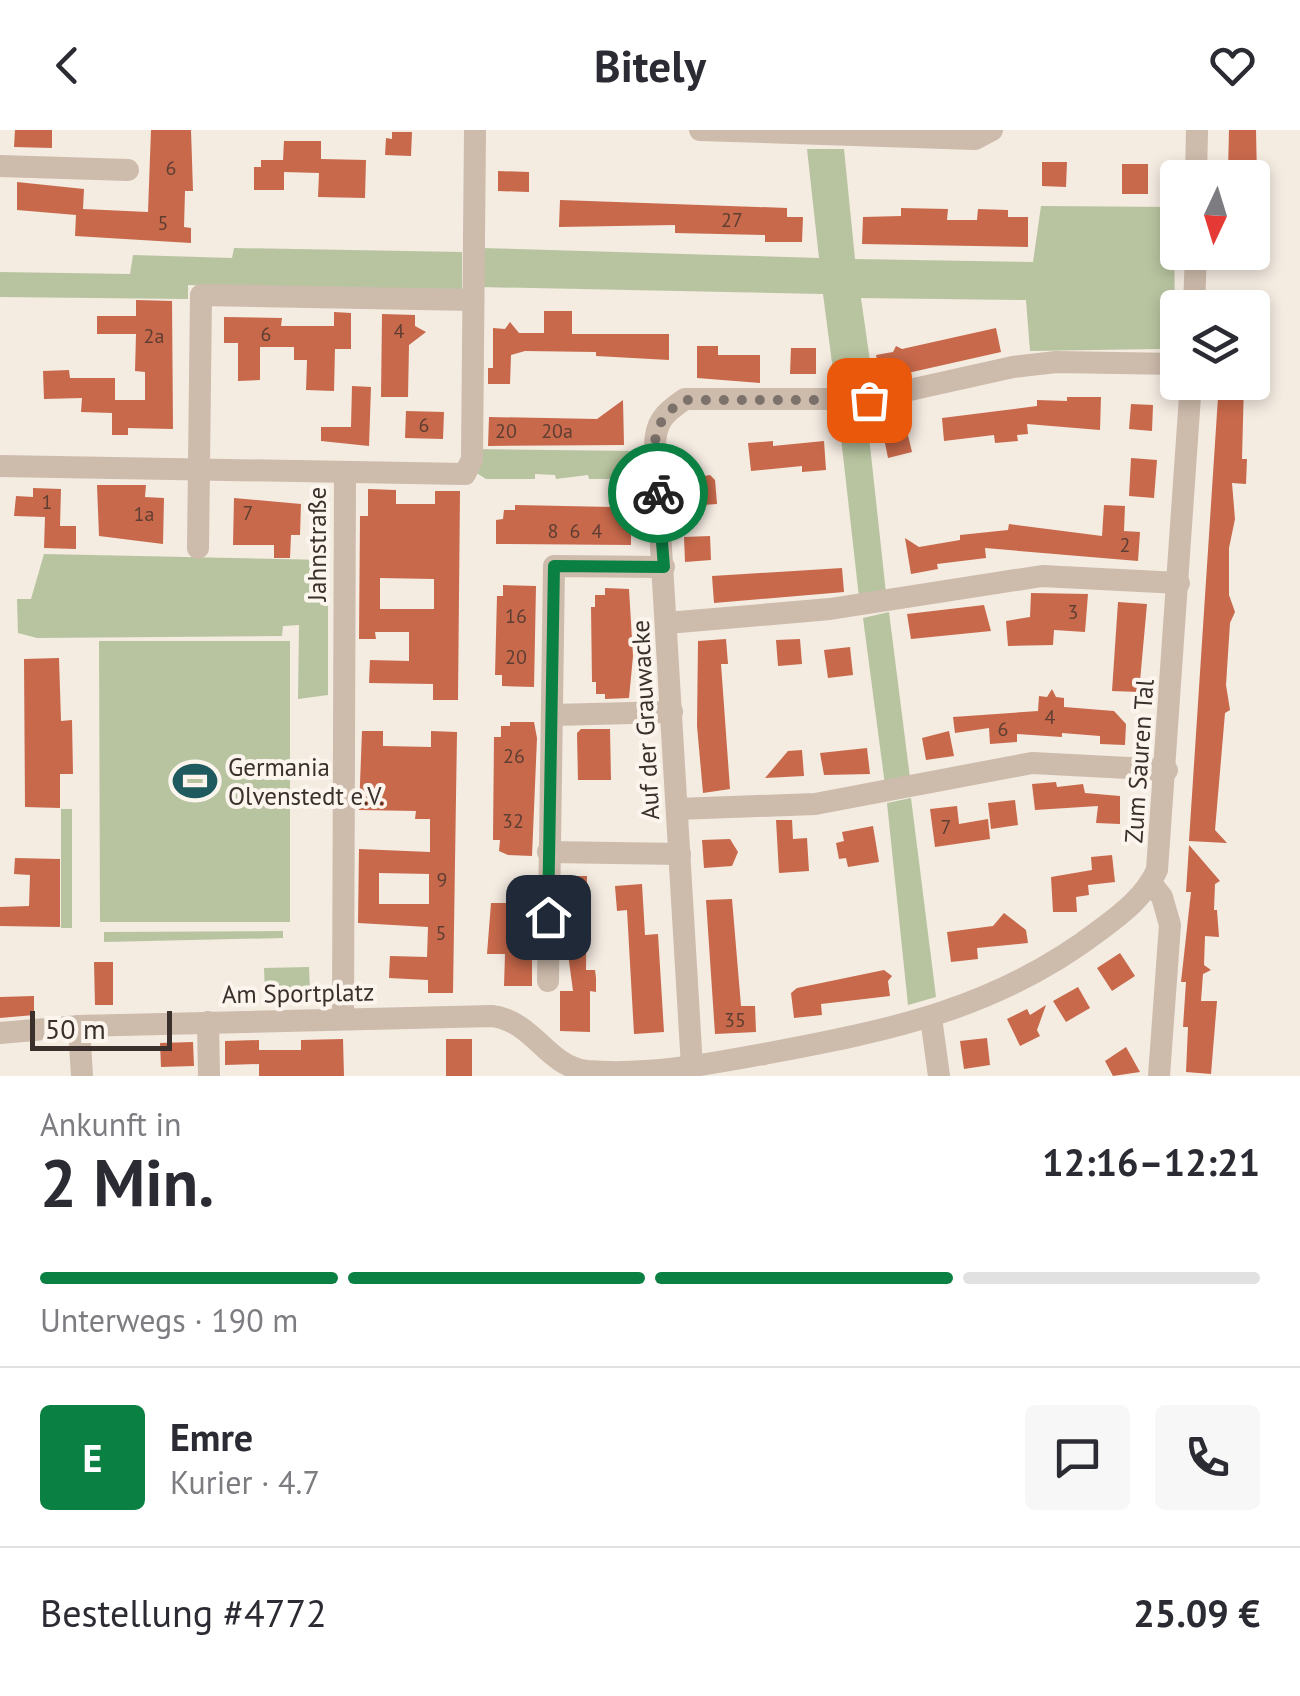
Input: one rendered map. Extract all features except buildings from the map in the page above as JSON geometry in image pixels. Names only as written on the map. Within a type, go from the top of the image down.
[{"type":"street","name":"Jahnstraße","points":[[343,1020],[345,474],[465,474],[472,459],[475,130]]},
{"type":"street","points":[[700,130],[975,139],[992,130]]},
{"type":"street","points":[[1196,130],[1196,160]]},
{"type":"street","points":[[0,166],[128,170]]},
{"type":"street","points":[[198,548],[201,295],[474,300]]},
{"type":"street","name":"Auf der Grauwacke","points":[[692,1067],[656,428],[665,412],[684,400],[869,400],[1013,367],[1056,362],[1160,364]]},
{"type":"street","name":"Zum Sauren Tal","points":[[1151,883],[1161,851],[1190,400]]},
{"type":"street","points":[[0,466],[345,474]]},
{"type":"street","points":[[548,982],[554,566],[664,567]]},
{"type":"street","points":[[667,623],[817,610],[1042,576],[1179,583]]},
{"type":"street","points":[[552,715],[672,712]]},
{"type":"street","points":[[678,809],[815,804],[1032,763],[1167,770]]},
{"type":"street","points":[[548,852],[680,854]]},
{"type":"street","points":[[579,1073],[692,1067],[888,1031],[930,1018],[984,999],[1069,953],[1115,918],[1151,883],[1162,898],[1170,925],[1160,1076]]},
{"type":"street","name":"Am Sportplatz","points":[[0,1033],[208,1022],[506,1018],[531,1032],[556,1060],[579,1073]]},
{"type":"street","points":[[930,1018],[939,1076]]},
{"type":"street","points":[[208,1022],[209,1076]]},
{"type":"street","points":[[79,1026],[82,1076]]},
{"type":"green space","points":[[807,149],[844,149],[855,259],[1033,262],[1041,206],[1160,207],[1160,270],[1174,270],[1175,290],[1160,290],[1160,349],[1030,351],[1026,300],[861,298],[873,382],[835,386],[823,294],[479,287],[481,248],[819,258]]},
{"type":"green space","points":[[234,248],[462,252],[462,291],[188,285],[188,299],[0,297],[0,272],[130,274],[133,255],[232,258]]},
{"type":"green space","points":[[867,418],[886,593],[859,597],[839,420]]},
{"type":"green space","points":[[476,449],[637,451],[641,475],[632,479],[589,479],[588,475],[556,479],[555,475],[535,474],[535,479],[486,479],[472,470]]},
{"type":"green space","points":[[44,554],[328,560],[328,695],[298,699],[299,625],[283,626],[282,636],[37,638],[18,633],[17,599],[31,599]]},
{"type":"green space","points":[[889,612],[910,778],[885,785],[863,618]]},
{"type":"green space","name":"Germania Olvenstedt e.V.","points":[[99,641],[290,641],[290,922],[100,922]]},
{"type":"green space","points":[[911,798],[936,997],[908,1005],[887,803]]},
{"type":"green space","points":[[61,809],[72,809],[72,928],[61,928]]},
{"type":"green space","points":[[283,931],[283,938],[104,942],[104,932]]},
{"type":"green space","points":[[309,967],[310,991],[265,993],[264,968]]},
{"type":"way so far","points":[[658,493],[656,428],[665,412],[684,400],[869,400]]},
{"type":"place","name":"Germania Olvenstedt e.V.","points":[[195,781]]},
{"type":"route","points":[[548,917],[554,566],[664,567],[658,493]]}]
